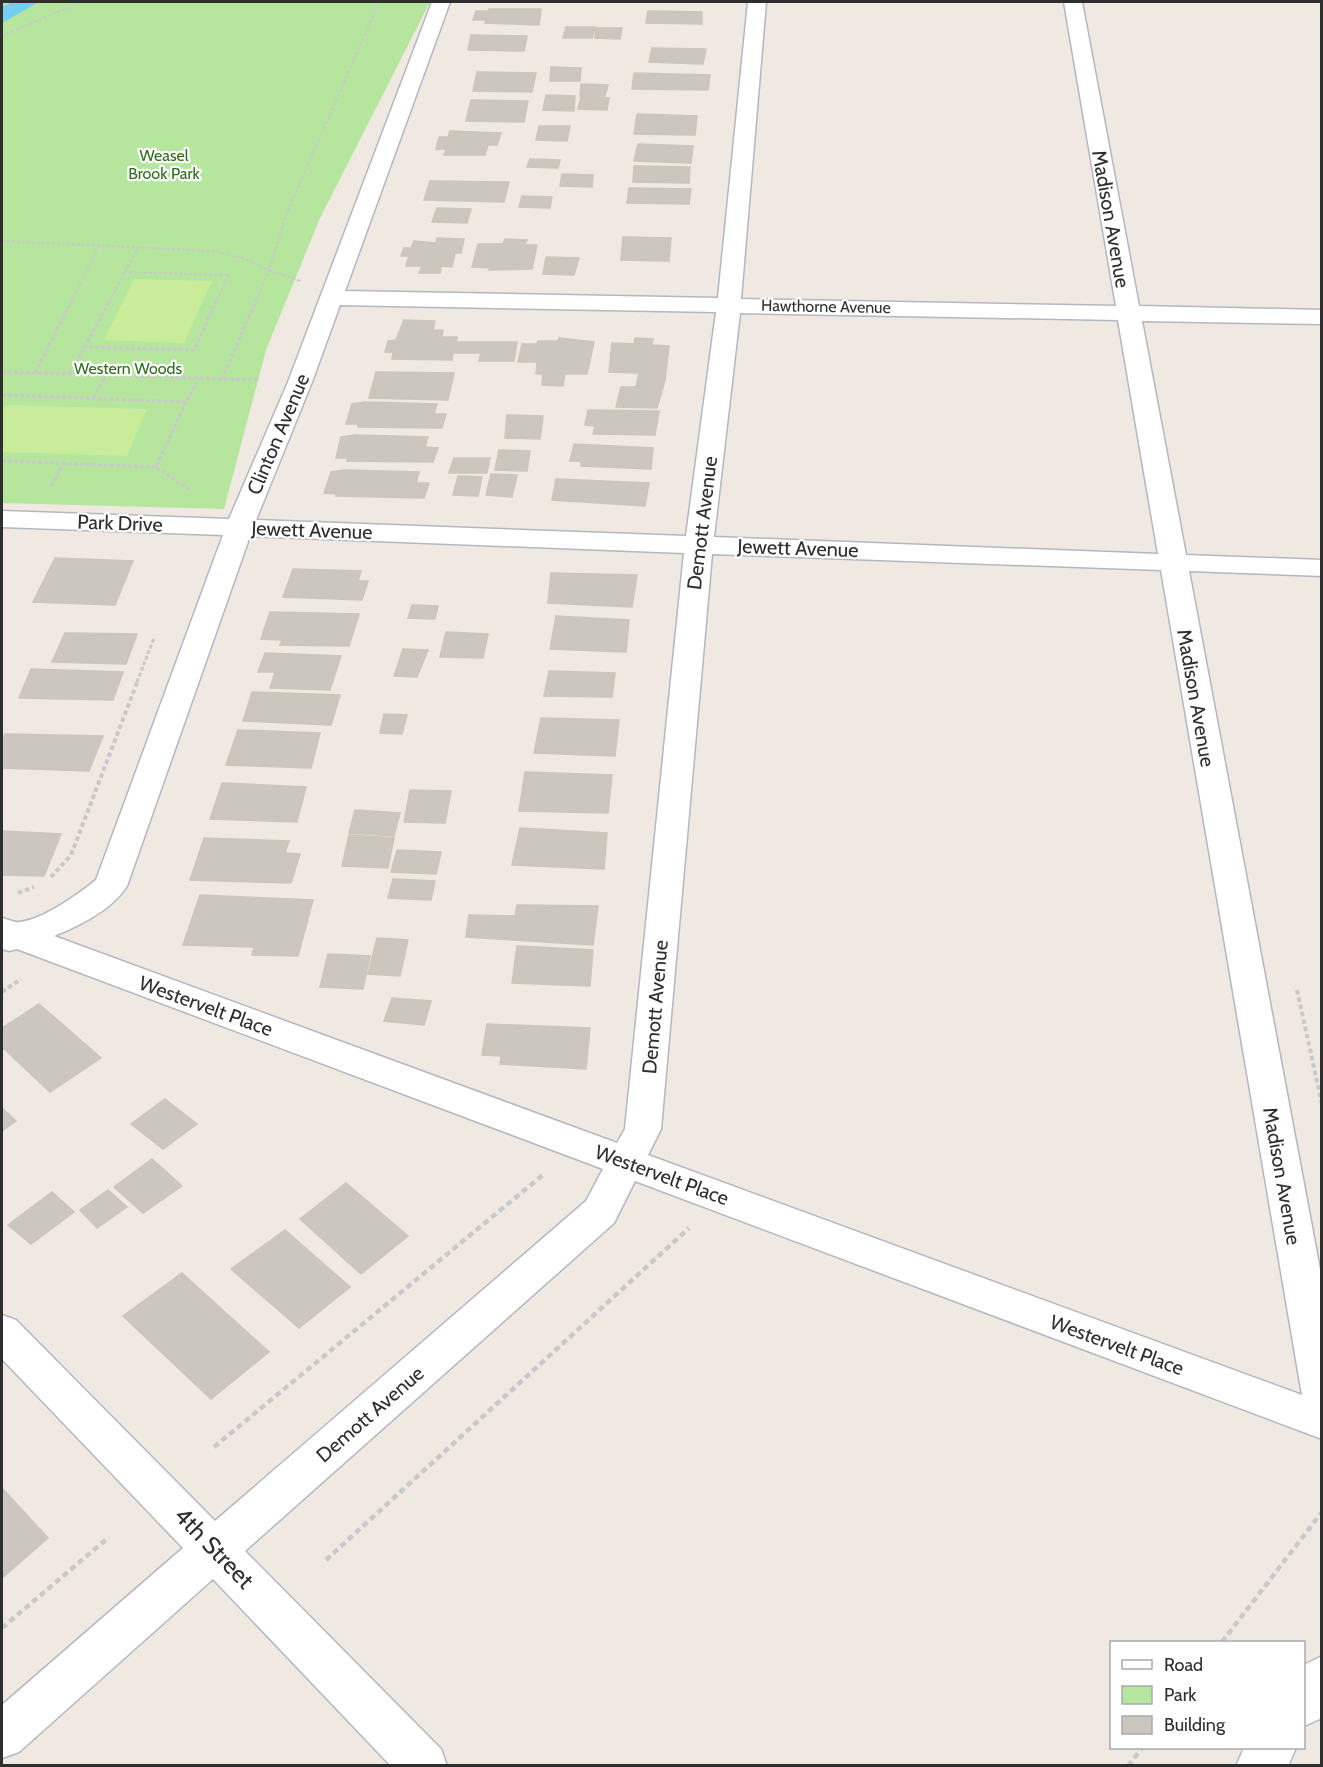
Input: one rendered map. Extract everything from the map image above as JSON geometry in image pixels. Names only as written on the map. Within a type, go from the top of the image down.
[{"type":"street","name":"Clinton Avenue","points":[[7,926],[51,924],[83,909],[110,886],[239,528],[300,382],[441,2]]},
{"type":"street","name":"Demott Avenue","points":[[2,1735],[600,1212],[643,1129],[699,544],[729,304],[757,2]]},
{"type":"street","name":"Madison Avenue","points":[[1073,2],[1322,1393]]},
{"type":"street","name":"Hawthorne Avenue","points":[[331,298],[1322,317]]},
{"type":"street","name":"Park Drive","points":[[2,519],[239,528]]},
{"type":"street","name":"Jewett Avenue","points":[[239,528],[1322,568]]},
{"type":"street","name":"Westervelt Place","points":[[7,926],[625,1162],[1322,1421]]},
{"type":"street","name":"4th Street","points":[[2,1332],[424,1766]]},
{"type":"street","points":[[1305,1702],[1322,1678]]},
{"type":"street","points":[[1259,1766],[1271,1749]]},
{"type":"path","points":[[2,36],[72,8],[81,2]]},
{"type":"path","points":[[222,379],[269,270],[286,215],[379,2]]},
{"type":"path","points":[[2,241],[214,251],[243,258],[289,277]]},
{"type":"path","points":[[35,373],[99,246]]},
{"type":"path","points":[[70,374],[140,246]]},
{"type":"path","points":[[83,347],[194,350],[229,275],[124,272]]},
{"type":"path","points":[[256,391],[265,369]]},
{"type":"path","points":[[2,372],[260,380]]},
{"type":"path","points":[[93,398],[106,375]]},
{"type":"path","points":[[156,467],[199,379]]},
{"type":"path","points":[[2,395],[186,402]]},
{"type":"path","points":[[2,461],[156,467],[191,491]]},
{"type":"path","points":[[46,495],[64,463]]},
{"type":"path","points":[[49,879],[71,855],[154,637]]},
{"type":"path","points":[[7,926],[41,883]]},
{"type":"path","points":[[2,992],[27,975]]},
{"type":"path","points":[[1297,989],[1322,1104]]},
{"type":"path","points":[[214,1447],[544,1174]]},
{"type":"path","points":[[326,1560],[689,1228]]},
{"type":"path","points":[[1223,1641],[1322,1512]]},
{"type":"path","points":[[2,1628],[109,1538]]},
{"type":"path","points":[[1128,1766],[1141,1749]]},
{"type":"green space","name":"Weasel Brook Park","points":[[2,2],[430,2],[320,218],[266,350],[224,509],[2,503]]},
{"type":"green space","points":[[134,279],[212,281],[184,343],[104,340]]},
{"type":"green space","points":[[5,405],[147,409],[127,456],[2,452],[2,411]]},
{"type":"water","points":[[12,2],[39,2],[2,23],[2,7]]},
{"type":"building","points":[[489,9],[541,9],[539,25],[485,23],[486,20],[473,20],[476,11],[489,11]]},
{"type":"building","points":[[648,11],[702,12],[702,24],[646,23]]},
{"type":"building","points":[[566,27],[595,27],[592,38],[563,38]]},
{"type":"building","points":[[596,28],[622,28],[620,39],[595,38]]},
{"type":"building","points":[[471,35],[527,36],[524,51],[468,50]]},
{"type":"building","points":[[652,48],[706,49],[703,64],[649,62]]},
{"type":"building","points":[[551,67],[581,68],[580,81],[550,81]]},
{"type":"building","points":[[477,72],[536,73],[532,92],[473,91]]},
{"type":"building","points":[[634,73],[710,75],[708,90],[632,89]]},
{"type":"building","points":[[581,84],[608,85],[605,96],[580,96]]},
{"type":"building","points":[[546,95],[575,96],[574,111],[543,110]]},
{"type":"building","points":[[581,97],[609,98],[607,110],[578,109]]},
{"type":"building","points":[[471,100],[528,101],[524,122],[466,121]]},
{"type":"building","points":[[637,114],[697,116],[695,135],[634,134]]},
{"type":"building","points":[[539,126],[570,126],[567,141],[536,140]]},
{"type":"building","points":[[450,131],[501,133],[497,145],[488,145],[485,155],[444,155],[446,149],[436,149],[439,137],[448,137]]},
{"type":"building","points":[[638,144],[693,146],[691,163],[634,161]]},
{"type":"building","points":[[530,159],[560,160],[558,168],[527,167]]},
{"type":"building","points":[[634,166],[690,167],[689,183],[633,182]]},
{"type":"building","points":[[562,174],[593,175],[592,187],[560,186]]},
{"type":"building","points":[[430,181],[509,182],[504,202],[424,200]]},
{"type":"building","points":[[629,188],[691,189],[689,204],[627,203]]},
{"type":"building","points":[[522,196],[552,197],[550,208],[519,207]]},
{"type":"building","points":[[437,208],[471,209],[467,223],[432,222]]},
{"type":"building","points":[[623,237],[671,238],[669,261],[621,260]]},
{"type":"building","points":[[437,238],[464,239],[461,253],[455,253],[452,267],[441,266],[440,273],[419,273],[422,266],[406,266],[409,256],[401,256],[404,248],[411,248],[414,241],[436,243]]},
{"type":"building","points":[[505,239],[527,240],[525,245],[537,245],[532,269],[489,270],[490,268],[472,267],[478,244],[503,244]]},
{"type":"building","points":[[546,257],[579,258],[574,275],[543,274]]},
{"type":"building","points":[[404,320],[435,321],[433,330],[443,330],[442,337],[457,337],[456,342],[517,342],[514,361],[479,361],[481,353],[453,353],[452,360],[392,359],[393,352],[385,352],[388,341],[396,340]]},
{"type":"building","points":[[559,338],[594,342],[587,374],[565,374],[563,386],[542,385],[543,374],[536,374],[537,362],[518,362],[522,344],[558,341]]},
{"type":"building","points":[[635,338],[653,339],[652,345],[669,346],[665,380],[657,408],[616,407],[621,387],[636,387],[639,373],[609,372],[612,343],[634,344]]},
{"type":"building","points":[[376,372],[454,373],[448,400],[369,398]]},
{"type":"building","points":[[365,402],[437,404],[434,414],[446,414],[442,428],[358,427],[358,424],[346,424],[352,404]]},
{"type":"building","points":[[588,410],[659,411],[655,435],[593,434],[595,426],[585,425]]},
{"type":"building","points":[[507,415],[543,416],[540,439],[505,438]]},
{"type":"building","points":[[355,435],[428,437],[425,447],[438,448],[433,462],[347,461],[348,458],[336,458],[341,437]]},
{"type":"building","points":[[574,444],[653,448],[651,469],[581,466],[581,461],[570,461]]},
{"type":"building","points":[[499,450],[530,451],[527,471],[495,470]]},
{"type":"building","points":[[454,458],[490,458],[487,473],[449,473]]},
{"type":"building","points":[[344,470],[419,472],[416,483],[429,483],[424,498],[336,496],[337,494],[324,493],[331,472]]},
{"type":"building","points":[[491,474],[517,475],[512,497],[486,495]]},
{"type":"building","points":[[458,476],[482,477],[478,496],[453,495]]},
{"type":"building","points":[[556,479],[649,483],[645,506],[552,500]]},
{"type":"building","points":[[55,558],[133,561],[115,605],[33,602]]},
{"type":"building","points":[[293,569],[361,571],[358,581],[368,581],[362,600],[283,597]]},
{"type":"building","points":[[551,573],[637,575],[632,607],[548,603]]},
{"type":"building","points":[[412,605],[438,606],[435,619],[408,618]]},
{"type":"building","points":[[270,612],[359,614],[349,646],[280,645],[282,640],[261,639]]},
{"type":"building","points":[[556,616],[629,620],[626,652],[550,649]]},
{"type":"building","points":[[446,632],[488,634],[483,658],[440,657]]},
{"type":"building","points":[[65,633],[137,634],[126,664],[52,662]]},
{"type":"building","points":[[403,649],[428,650],[417,677],[394,676]]},
{"type":"building","points":[[265,653],[341,656],[330,690],[270,688],[275,672],[258,672]]},
{"type":"building","points":[[31,669],[123,672],[113,700],[19,698]]},
{"type":"building","points":[[549,671],[615,673],[612,697],[544,696]]},
{"type":"building","points":[[252,692],[340,695],[331,725],[243,721]]},
{"type":"building","points":[[384,714],[407,715],[402,734],[380,733]]},
{"type":"building","points":[[541,718],[619,720],[615,756],[534,753]]},
{"type":"building","points":[[238,730],[320,733],[311,768],[226,765]]},
{"type":"building","points":[[5,734],[103,736],[89,771],[2,768],[2,743]]},
{"type":"building","points":[[525,772],[612,775],[608,813],[519,811]]},
{"type":"building","points":[[222,783],[306,787],[297,822],[210,819]]},
{"type":"building","points":[[410,790],[451,791],[445,823],[404,822]]},
{"type":"building","points":[[355,810],[400,813],[394,836],[349,833]]},
{"type":"building","points":[[520,828],[607,833],[604,869],[512,865]]},
{"type":"building","points":[[2,831],[61,834],[44,876],[2,875]]},
{"type":"building","points":[[349,835],[394,838],[388,868],[342,866]]},
{"type":"building","points":[[204,838],[289,841],[285,853],[300,854],[291,883],[190,880]]},
{"type":"building","points":[[397,850],[441,852],[436,874],[391,872]]},
{"type":"building","points":[[393,879],[435,881],[431,900],[388,898]]},
{"type":"building","points":[[200,895],[313,900],[298,956],[252,955],[254,947],[183,945]]},
{"type":"building","points":[[517,905],[598,906],[593,945],[466,937],[469,915],[515,916]]},
{"type":"building","points":[[377,938],[408,940],[400,976],[368,974]]},
{"type":"building","points":[[517,946],[593,950],[590,986],[512,983]]},
{"type":"building","points":[[328,954],[370,956],[363,989],[320,987]]},
{"type":"building","points":[[392,998],[431,1001],[424,1025],[384,1021]]},
{"type":"building","points":[[39,1004],[101,1058],[50,1092],[2,1047],[2,1028]]},
{"type":"building","points":[[487,1024],[590,1028],[586,1069],[500,1064],[501,1056],[482,1055]]},
{"type":"building","points":[[165,1099],[197,1124],[163,1149],[131,1124]]},
{"type":"building","points":[[2,1108],[16,1121],[2,1131]]},
{"type":"building","points":[[152,1159],[182,1186],[143,1213],[114,1187]]},
{"type":"building","points":[[346,1183],[408,1236],[361,1274],[300,1219]]},
{"type":"building","points":[[108,1190],[127,1207],[97,1228],[80,1210]]},
{"type":"building","points":[[52,1192],[74,1212],[31,1244],[8,1225]]},
{"type":"building","points":[[285,1230],[350,1287],[299,1328],[231,1269]]},
{"type":"building","points":[[182,1273],[269,1352],[211,1399],[123,1316]]},
{"type":"building","points":[[2,1488],[48,1538],[2,1578]]},
{"type":"park label","name":"Western Woods","points":[[128,368]]}]
